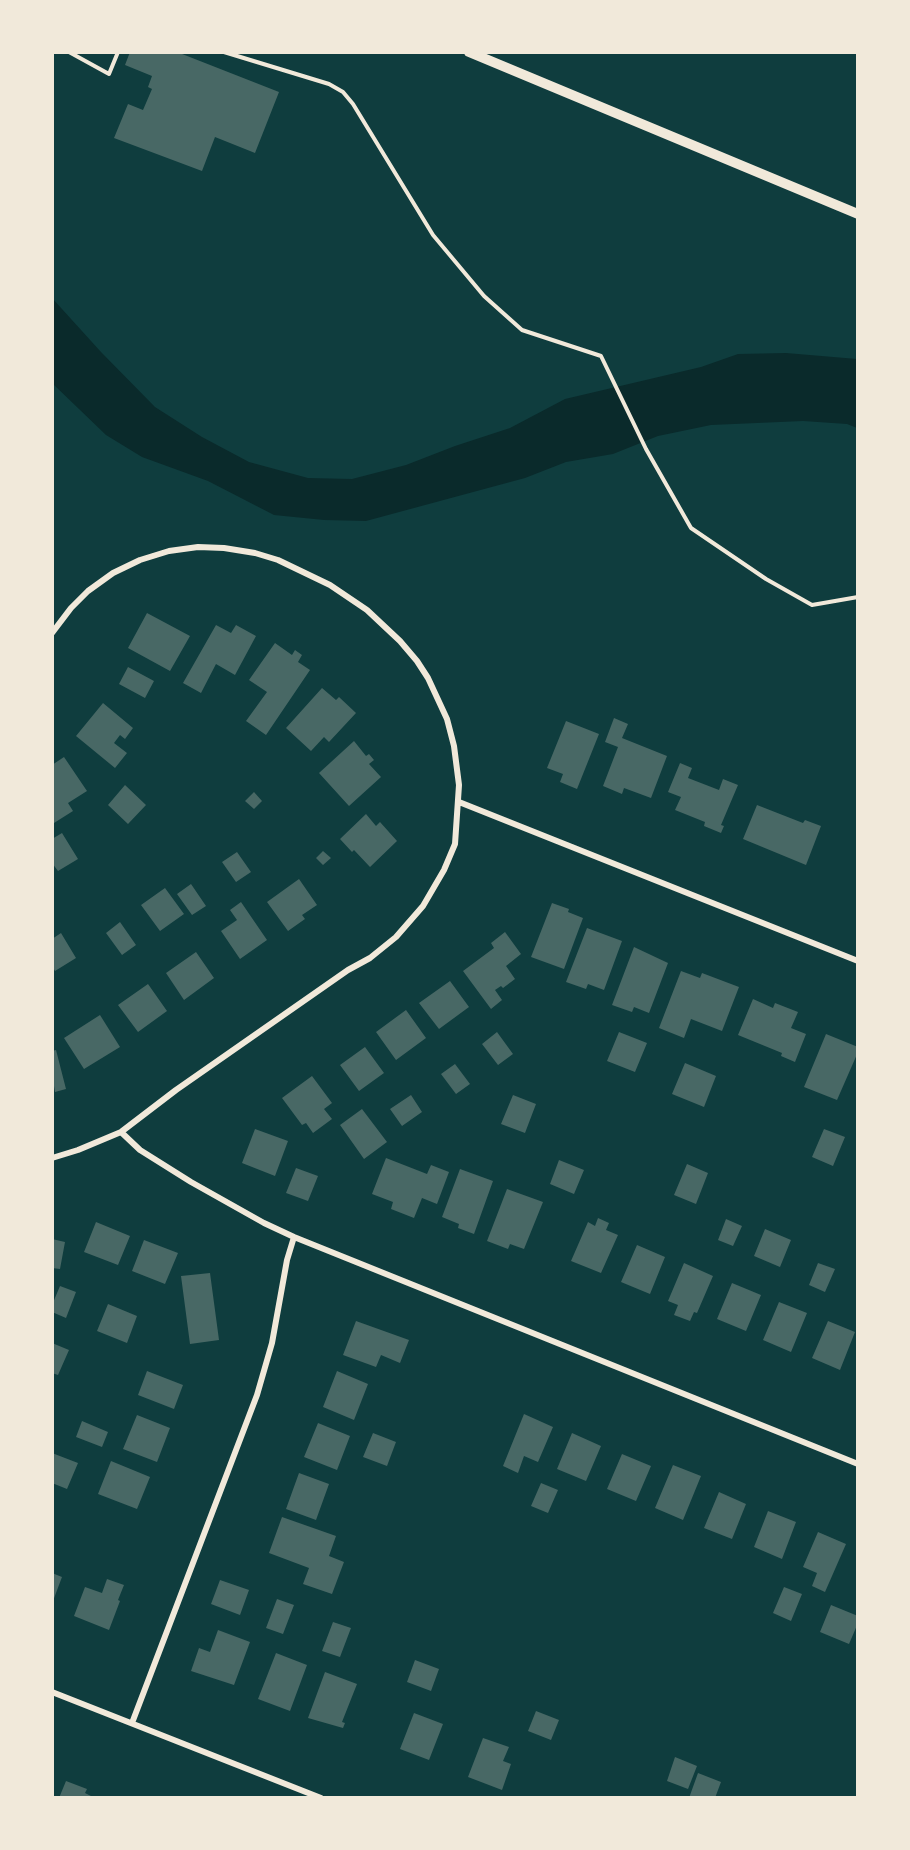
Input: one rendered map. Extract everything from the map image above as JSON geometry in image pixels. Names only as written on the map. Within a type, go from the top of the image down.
[{"type":"street","points":[[469,52],[858,214]]},
{"type":"street","points":[[52,633],[71,608],[88,591],[140,560],[169,551],[198,547],[255,552],[278,560],[330,585],[367,610],[417,661],[428,678],[447,719],[454,746],[459,784],[455,844],[444,870],[423,906],[396,937],[370,958],[348,970],[120,1132],[78,1150],[52,1158]]},
{"type":"street","points":[[459,802],[858,961]]},
{"type":"street","points":[[120,1132],[140,1150],[191,1182],[294,1238],[858,1464]]},
{"type":"street","points":[[132,1722],[257,1395],[272,1343],[286,1260],[294,1238]]},
{"type":"street","points":[[52,1692],[321,1797]]},
{"type":"path","points":[[69,52],[109,74],[118,52]]},
{"type":"path","points":[[224,52],[329,84],[343,92],[359,114],[433,235],[484,296],[522,330],[601,356],[645,449],[691,528],[766,579],[812,604],[858,597]]},
{"type":"water","points":[[52,298],[155,407],[202,437],[249,462],[308,478],[352,479],[406,465],[510,428],[565,399],[701,367],[738,354],[786,353],[857,359],[857,428],[847,424],[803,421],[711,425],[658,436],[613,454],[566,462],[525,478],[366,521],[274,515],[208,481],[142,457],[106,435],[53,384]]},
{"type":"building","points":[[130,52],[177,52],[279,92],[255,153],[215,137],[202,171],[114,138],[128,104],[143,110],[152,89],[148,87],[152,76],[125,65]]},
{"type":"building","points":[[147,613],[190,636],[170,671],[128,648]]},
{"type":"building","points":[[216,625],[231,633],[236,625],[256,636],[235,675],[216,664],[201,693],[183,683]]},
{"type":"building","points":[[275,643],[292,655],[295,650],[302,655],[298,662],[310,670],[266,735],[246,721],[267,692],[249,680]]},
{"type":"building","points":[[128,667],[154,681],[145,698],[119,684]]},
{"type":"building","points":[[322,688],[336,700],[339,697],[356,713],[329,742],[324,737],[311,751],[286,728]]},
{"type":"building","points":[[103,703],[133,728],[125,739],[120,735],[114,743],[127,753],[115,768],[76,736]]},
{"type":"building","points":[[614,718],[628,724],[622,738],[667,756],[651,798],[624,788],[622,794],[603,786],[618,747],[605,742]]},
{"type":"building","points":[[566,721],[599,734],[577,789],[560,782],[563,774],[547,768]]},
{"type":"building","points":[[354,741],[366,756],[369,754],[374,760],[369,764],[381,777],[349,806],[319,773]]},
{"type":"building","points":[[64,757],[87,791],[68,803],[73,811],[54,823],[52,821],[52,765]]},
{"type":"building","points":[[680,763],[692,768],[688,778],[719,790],[723,779],[738,785],[721,825],[724,826],[721,833],[704,826],[705,822],[675,810],[681,797],[668,792]]},
{"type":"building","points":[[125,785],[146,805],[128,824],[108,805]]},
{"type":"building","points":[[254,792],[262,801],[254,809],[245,801]]},
{"type":"building","points":[[757,805],[803,823],[805,820],[821,826],[806,865],[743,839]]},
{"type":"building","points":[[366,814],[376,826],[380,822],[397,841],[370,867],[340,839]]},
{"type":"building","points":[[62,833],[78,859],[58,871],[52,863],[52,839]]},
{"type":"building","points":[[323,851],[331,858],[323,865],[316,858]]},
{"type":"building","points":[[237,852],[251,872],[236,882],[222,862]]},
{"type":"building","points":[[299,879],[317,905],[302,915],[305,919],[288,931],[267,902]]},
{"type":"building","points":[[191,884],[206,906],[192,915],[177,894]]},
{"type":"building","points":[[165,888],[184,914],[160,931],[141,905]]},
{"type":"building","points":[[241,902],[267,940],[240,959],[221,931],[237,920],[230,910]]},
{"type":"building","points":[[552,903],[569,909],[568,912],[583,918],[564,969],[531,957]]},
{"type":"building","points":[[120,922],[136,945],[122,955],[106,933]]},
{"type":"building","points":[[587,928],[622,941],[604,990],[588,984],[586,989],[566,982]]},
{"type":"building","points":[[505,932],[521,954],[506,966],[515,979],[503,988],[501,986],[495,990],[502,1000],[491,1009],[463,971],[494,948],[491,943]]},
{"type":"building","points":[[61,933],[76,958],[55,971],[52,966],[52,939]]},
{"type":"building","points":[[634,947],[668,963],[649,1013],[634,1007],[632,1012],[612,1005]]},
{"type":"building","points":[[196,952],[214,978],[184,1000],[166,973]]},
{"type":"building","points":[[681,971],[700,978],[702,973],[739,987],[722,1031],[691,1019],[684,1038],[659,1028]]},
{"type":"building","points":[[450,981],[469,1007],[439,1029],[419,1003]]},
{"type":"building","points":[[148,984],[167,1011],[138,1032],[118,1005]]},
{"type":"building","points":[[753,999],[773,1008],[775,1003],[798,1012],[791,1028],[806,1034],[795,1062],[781,1056],[782,1053],[738,1035]]},
{"type":"building","points":[[406,1010],[426,1038],[396,1060],[376,1032]]},
{"type":"building","points":[[100,1015],[120,1047],[84,1069],[64,1038]]},
{"type":"building","points":[[497,1032],[513,1054],[498,1065],[482,1044]]},
{"type":"building","points":[[619,1032],[647,1043],[635,1072],[607,1061]]},
{"type":"building","points":[[826,1034],[858,1047],[858,1052],[837,1100],[804,1087]]},
{"type":"building","points":[[365,1047],[384,1073],[359,1091],[340,1065]]},
{"type":"building","points":[[56,1050],[66,1089],[55,1092],[54,1086],[52,1087],[52,1051]]},
{"type":"building","points":[[685,1063],[716,1076],[704,1107],[672,1094]]},
{"type":"building","points":[[455,1064],[470,1084],[456,1094],[441,1074]]},
{"type":"building","points":[[312,1076],[332,1103],[324,1109],[332,1119],[313,1133],[306,1123],[302,1125],[282,1098]]},
{"type":"building","points":[[411,1095],[422,1112],[402,1126],[390,1109]]},
{"type":"building","points":[[513,1095],[536,1104],[525,1133],[501,1124]]},
{"type":"building","points":[[362,1109],[387,1142],[364,1159],[340,1125]]},
{"type":"building","points":[[255,1129],[288,1141],[275,1176],[242,1163]]},
{"type":"building","points":[[824,1129],[845,1137],[833,1166],[812,1157]]},
{"type":"building","points":[[386,1158],[427,1174],[431,1165],[449,1172],[437,1204],[422,1198],[414,1218],[391,1209],[393,1202],[372,1194]]},
{"type":"building","points":[[559,1160],[584,1170],[574,1194],[550,1184]]},
{"type":"building","points":[[687,1164],[708,1173],[696,1204],[674,1195]]},
{"type":"building","points":[[296,1168],[318,1176],[308,1201],[286,1193]]},
{"type":"building","points":[[460,1169],[493,1181],[474,1234],[458,1228],[459,1224],[442,1217]]},
{"type":"building","points":[[507,1189],[543,1202],[524,1249],[510,1244],[508,1249],[487,1241]]},
{"type":"building","points":[[598,1218],[609,1223],[606,1230],[618,1235],[601,1273],[571,1261],[588,1222],[595,1226]]},
{"type":"building","points":[[726,1219],[742,1226],[733,1246],[718,1240]]},
{"type":"building","points":[[96,1222],[130,1236],[118,1265],[84,1252]]},
{"type":"building","points":[[765,1229],[791,1240],[780,1267],[754,1256]]},
{"type":"building","points":[[52,1239],[65,1242],[60,1269],[52,1268]]},
{"type":"building","points":[[144,1240],[178,1253],[165,1284],[132,1271]]},
{"type":"building","points":[[637,1245],[665,1257],[650,1294],[621,1282]]},
{"type":"building","points":[[684,1263],[713,1276],[697,1313],[694,1312],[690,1321],[674,1315],[678,1305],[668,1301]]},
{"type":"building","points":[[818,1263],[835,1269],[825,1292],[809,1285]]},
{"type":"building","points":[[210,1273],[219,1340],[190,1344],[181,1276]]},
{"type":"building","points":[[732,1283],[761,1295],[746,1331],[717,1319]]},
{"type":"building","points":[[60,1286],[76,1292],[66,1318],[52,1312],[52,1305]]},
{"type":"building","points":[[779,1302],[807,1313],[791,1352],[763,1340]]},
{"type":"building","points":[[108,1304],[137,1316],[127,1343],[97,1331]]},
{"type":"building","points":[[356,1321],[409,1340],[400,1363],[381,1355],[376,1367],[343,1355]]},
{"type":"building","points":[[828,1321],[855,1332],[840,1370],[812,1358]]},
{"type":"building","points":[[52,1343],[69,1350],[58,1375],[52,1373]]},
{"type":"building","points":[[147,1371],[183,1385],[174,1409],[138,1395]]},
{"type":"building","points":[[337,1371],[368,1384],[354,1420],[323,1407]]},
{"type":"building","points":[[524,1414],[553,1427],[538,1462],[524,1456],[518,1473],[503,1466]]},
{"type":"building","points":[[137,1415],[170,1428],[157,1462],[123,1449]]},
{"type":"building","points":[[82,1421],[108,1432],[102,1447],[76,1437]]},
{"type":"building","points":[[318,1423],[350,1436],[337,1470],[304,1457]]},
{"type":"building","points":[[373,1433],[396,1442],[387,1466],[363,1457]]},
{"type":"building","points":[[572,1433],[601,1446],[586,1481],[557,1469]]},
{"type":"building","points":[[52,1453],[78,1463],[67,1489],[52,1483]]},
{"type":"building","points":[[622,1454],[651,1466],[636,1501],[607,1489]]},
{"type":"building","points":[[111,1461],[150,1477],[137,1509],[98,1494]]},
{"type":"building","points":[[673,1465],[701,1476],[683,1520],[655,1508]]},
{"type":"building","points":[[299,1473],[329,1484],[316,1520],[286,1509]]},
{"type":"building","points":[[541,1483],[558,1490],[548,1513],[531,1506]]},
{"type":"building","points":[[719,1492],[746,1504],[732,1539],[704,1528]]},
{"type":"building","points":[[768,1511],[796,1522],[782,1559],[754,1547]]},
{"type":"building","points":[[282,1517],[336,1536],[329,1556],[344,1562],[332,1594],[303,1584],[309,1568],[269,1553]]},
{"type":"building","points":[[818,1532],[846,1544],[825,1592],[812,1586],[817,1573],[803,1567]]},
{"type":"building","points":[[52,1573],[62,1577],[53,1601],[52,1601]]},
{"type":"building","points":[[107,1579],[124,1585],[109,1630],[74,1616],[85,1587],[102,1593]]},
{"type":"building","points":[[220,1580],[249,1590],[240,1615],[211,1604]]},
{"type":"building","points":[[784,1587],[802,1594],[791,1621],[773,1613]]},
{"type":"building","points":[[277,1599],[294,1605],[283,1634],[266,1628]]},
{"type":"building","points":[[831,1605],[858,1616],[858,1623],[849,1644],[820,1632]]},
{"type":"building","points":[[333,1622],[351,1628],[340,1657],[322,1651]]},
{"type":"building","points":[[218,1630],[250,1642],[234,1685],[191,1671],[199,1648],[210,1652]]},
{"type":"building","points":[[276,1653],[307,1665],[290,1711],[258,1699]]},
{"type":"building","points":[[415,1660],[439,1669],[431,1691],[407,1682]]},
{"type":"building","points":[[325,1672],[357,1684],[342,1722],[345,1723],[343,1728],[308,1718]]},
{"type":"building","points":[[536,1711],[559,1720],[551,1740],[528,1731]]},
{"type":"building","points":[[414,1713],[443,1724],[429,1760],[400,1749]]},
{"type":"building","points":[[483,1738],[509,1747],[503,1761],[511,1764],[502,1790],[468,1777]]},
{"type":"building","points":[[675,1757],[697,1766],[688,1789],[667,1781]]},
{"type":"building","points":[[698,1773],[721,1782],[715,1798],[689,1798]]},
{"type":"building","points":[[66,1781],[87,1789],[85,1793],[95,1798],[59,1798]]}]
